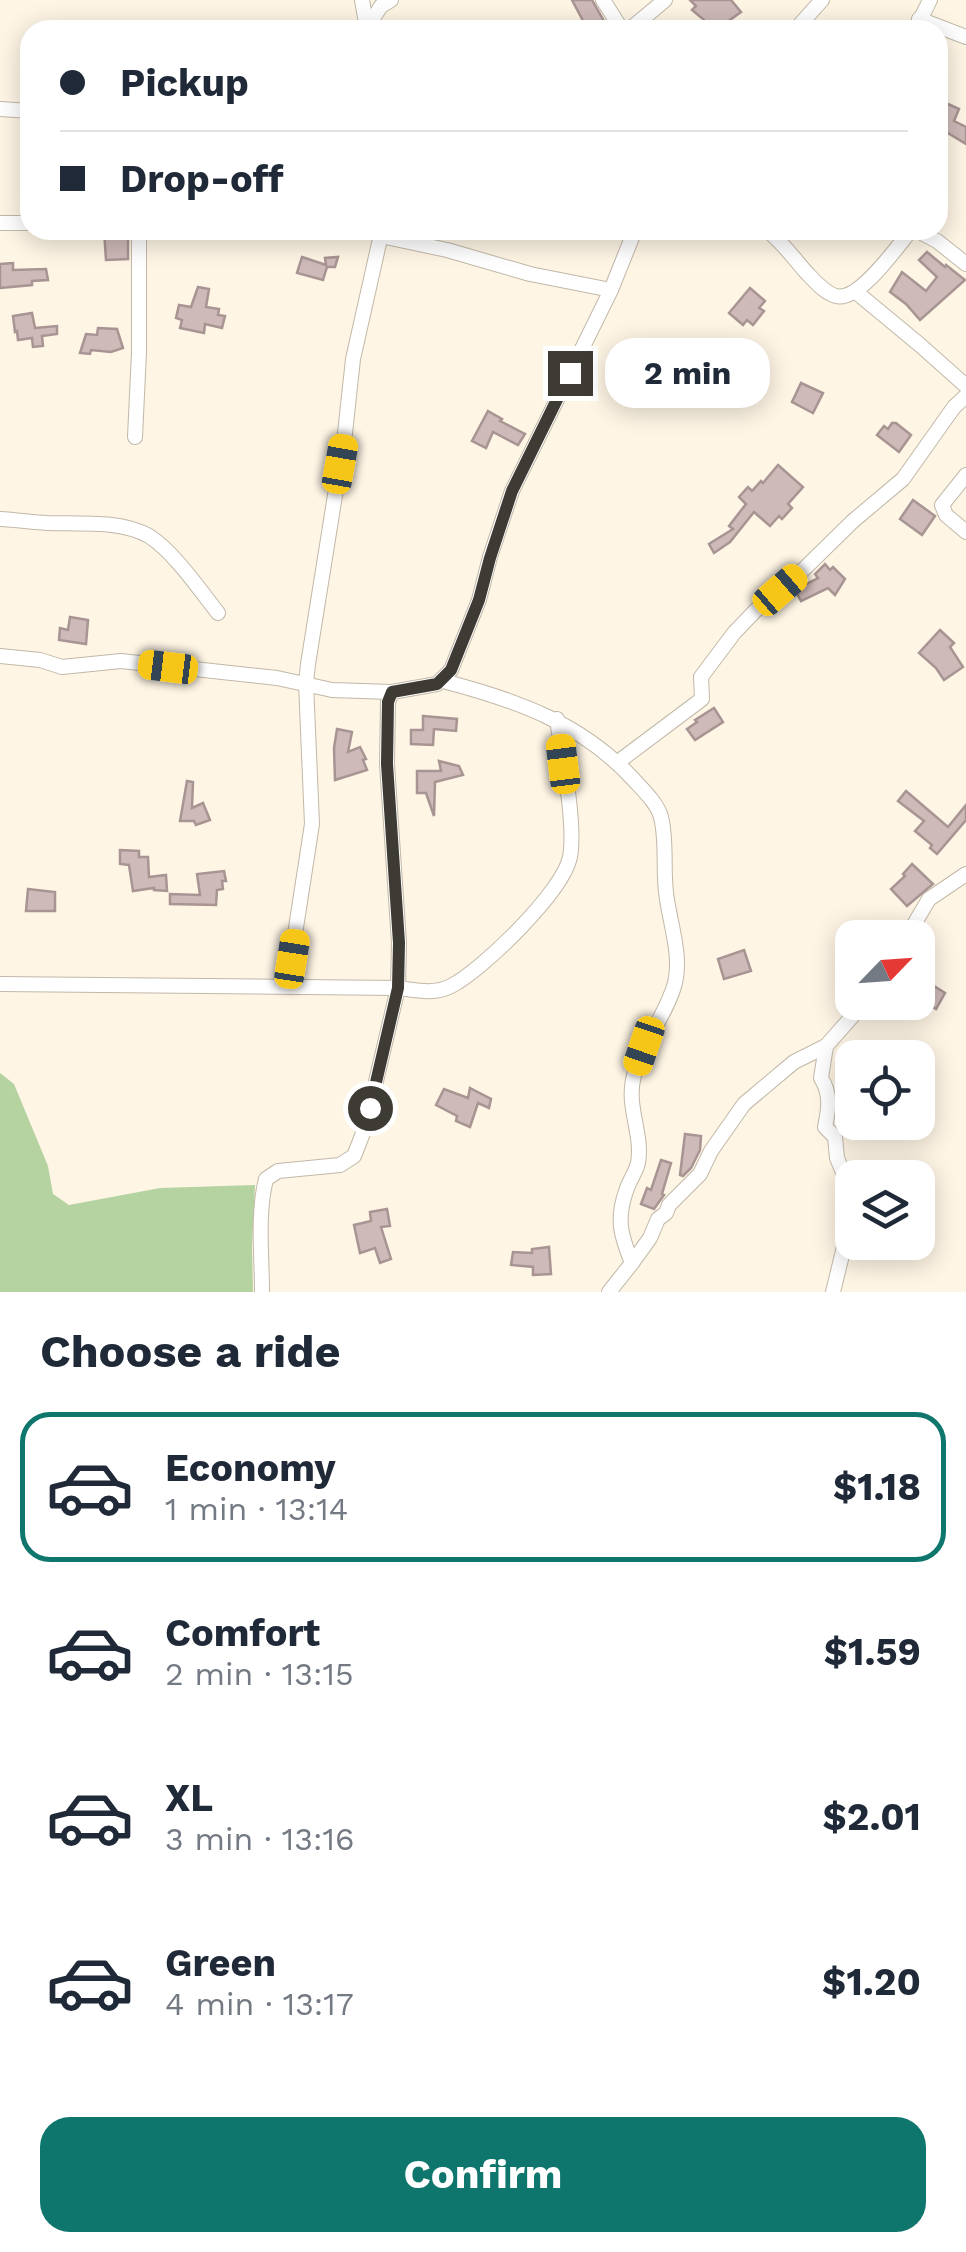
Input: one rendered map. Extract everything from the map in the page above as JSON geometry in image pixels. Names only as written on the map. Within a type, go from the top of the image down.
[{"type":"street","points":[[372,20],[381,6],[392,0]]},
{"type":"street","points":[[603,0],[618,20]]},
{"type":"street","points":[[639,20],[665,0]]},
{"type":"street","points":[[804,20],[822,0]]},
{"type":"street","points":[[135,437],[139,240]]},
{"type":"street","points":[[288,986],[312,824],[306,683],[353,359],[379,240]]},
{"type":"street","points":[[408,240],[530,274],[611,290]]},
{"type":"street","points":[[0,656],[40,660],[62,667],[121,662],[277,678],[332,690],[392,692],[442,680],[451,670],[479,600],[512,491],[611,290],[631,240]]},
{"type":"street","points":[[777,240],[830,294],[846,297],[856,292],[905,240]]},
{"type":"street","points":[[935,240],[966,264]]},
{"type":"street","points":[[856,292],[966,386]]},
{"type":"street","points":[[618,762],[702,699],[700,677],[734,633],[903,479],[966,396]]},
{"type":"street","points":[[966,475],[942,504],[946,515],[966,532]]},
{"type":"street","points":[[0,519],[92,524],[146,534],[186,573],[218,613]]},
{"type":"street","points":[[442,680],[557,719],[618,762],[646,792],[660,815],[676,969],[674,984],[633,1078],[638,1164],[626,1190],[620,1217],[632,1263]]},
{"type":"street","points":[[262,1292],[261,1221],[266,1178],[278,1171],[340,1165],[354,1156],[366,1128],[398,988],[399,943],[387,764],[388,702],[392,692]]},
{"type":"street","points":[[0,984],[398,988],[432,992],[452,986],[516,932],[541,904],[570,858],[570,825],[557,719]]},
{"type":"street","points":[[917,920],[929,899],[966,874]]},
{"type":"street","points":[[609,1292],[650,1238],[658,1219],[680,1191],[700,1174],[744,1104],[794,1062],[826,1046],[848,1020]]},
{"type":"street","points":[[826,1046],[820,1078],[828,1089],[825,1127],[835,1137],[838,1160]]},
{"type":"street","points":[[833,1292],[841,1260]]},
{"type":"green space","points":[[0,1073],[14,1084],[48,1166],[53,1194],[69,1205],[160,1188],[255,1185],[253,1292],[0,1292]]},
{"type":"building","points":[[572,0],[592,0],[603,20],[583,20]]},
{"type":"building","points":[[690,0],[731,0],[741,12],[730,20],[704,20],[692,10],[696,6]]},
{"type":"building","points":[[948,104],[959,109],[954,121],[966,127],[966,144],[948,133]]},
{"type":"building","points":[[105,240],[128,240],[128,259],[106,260]]},
{"type":"building","points":[[927,252],[965,280],[920,320],[890,292],[902,272],[926,291],[937,277],[919,260]]},
{"type":"building","points":[[302,257],[326,265],[325,258],[338,257],[335,267],[327,267],[323,280],[297,273]]},
{"type":"building","points":[[13,263],[13,270],[46,269],[48,280],[0,288],[0,264]]},
{"type":"building","points":[[198,287],[209,289],[206,307],[219,309],[218,315],[225,316],[222,328],[205,324],[204,333],[180,328],[182,320],[176,318],[179,305],[191,307]]},
{"type":"building","points":[[750,288],[765,301],[759,308],[764,311],[753,325],[747,320],[743,325],[729,313]]},
{"type":"building","points":[[32,313],[35,328],[57,326],[57,334],[42,336],[43,346],[33,347],[32,338],[18,340],[15,332],[13,316]]},
{"type":"building","points":[[98,328],[117,329],[123,348],[80,353],[86,334],[97,335]]},
{"type":"building","points":[[801,383],[823,393],[813,413],[792,402]]},
{"type":"building","points":[[488,411],[525,434],[518,445],[493,432],[486,448],[472,441]]},
{"type":"building","points":[[892,423],[911,435],[899,452],[877,435]]},
{"type":"building","points":[[778,465],[803,487],[788,504],[792,508],[770,526],[754,512],[730,542],[714,553],[709,544],[733,529],[729,526],[746,504],[739,497],[748,487],[752,491],[763,483]]},
{"type":"building","points":[[913,500],[935,516],[922,535],[900,519]]},
{"type":"building","points":[[825,564],[845,579],[835,595],[828,588],[801,601],[795,590],[818,578],[815,574]]},
{"type":"building","points":[[70,617],[88,620],[86,644],[59,640],[60,628],[68,630]]},
{"type":"building","points":[[940,630],[954,643],[950,647],[963,667],[944,680],[919,653]]},
{"type":"building","points":[[714,708],[723,722],[695,740],[687,729]]},
{"type":"building","points":[[423,716],[457,719],[456,731],[434,729],[433,745],[411,744],[411,730],[423,730]]},
{"type":"building","points":[[337,729],[352,732],[348,752],[360,747],[367,770],[335,780],[334,748]]},
{"type":"building","points":[[439,761],[459,766],[463,775],[435,782],[434,816],[426,793],[417,793],[417,771],[441,771]]},
{"type":"building","points":[[187,781],[193,782],[192,808],[203,803],[210,820],[196,825],[194,821],[180,821]]},
{"type":"building","points":[[906,791],[948,827],[966,805],[966,820],[937,854],[915,831],[924,821],[898,801]]},
{"type":"building","points":[[120,850],[139,851],[139,857],[148,857],[149,877],[166,875],[167,891],[133,891],[129,865],[120,864]]},
{"type":"building","points":[[912,864],[933,884],[907,906],[891,889]]},
{"type":"building","points":[[224,871],[226,881],[222,881],[223,889],[217,890],[216,905],[170,904],[170,894],[200,895],[197,874]]},
{"type":"building","points":[[28,889],[55,892],[55,911],[26,911]]},
{"type":"building","points":[[744,950],[751,971],[724,979],[718,959]]},
{"type":"building","points":[[935,987],[945,993],[935,1008]]},
{"type":"building","points":[[470,1088],[491,1099],[489,1108],[478,1103],[470,1127],[436,1105],[444,1089],[468,1098]]},
{"type":"building","points":[[685,1134],[701,1136],[700,1150],[683,1176],[680,1175]]},
{"type":"building","points":[[661,1160],[671,1163],[664,1195],[654,1209],[641,1204],[647,1188],[651,1190]]},
{"type":"building","points":[[387,1209],[390,1226],[381,1227],[391,1259],[380,1263],[375,1248],[360,1253],[354,1225],[371,1221],[370,1212]]},
{"type":"building","points":[[549,1247],[551,1274],[533,1275],[533,1267],[511,1265],[513,1252],[532,1253],[532,1249]]},
{"type":"route","points":[[370,1108],[398,988],[399,943],[387,764],[388,702],[392,692],[437,684],[451,670],[479,600],[512,491],[570,373]]}]
